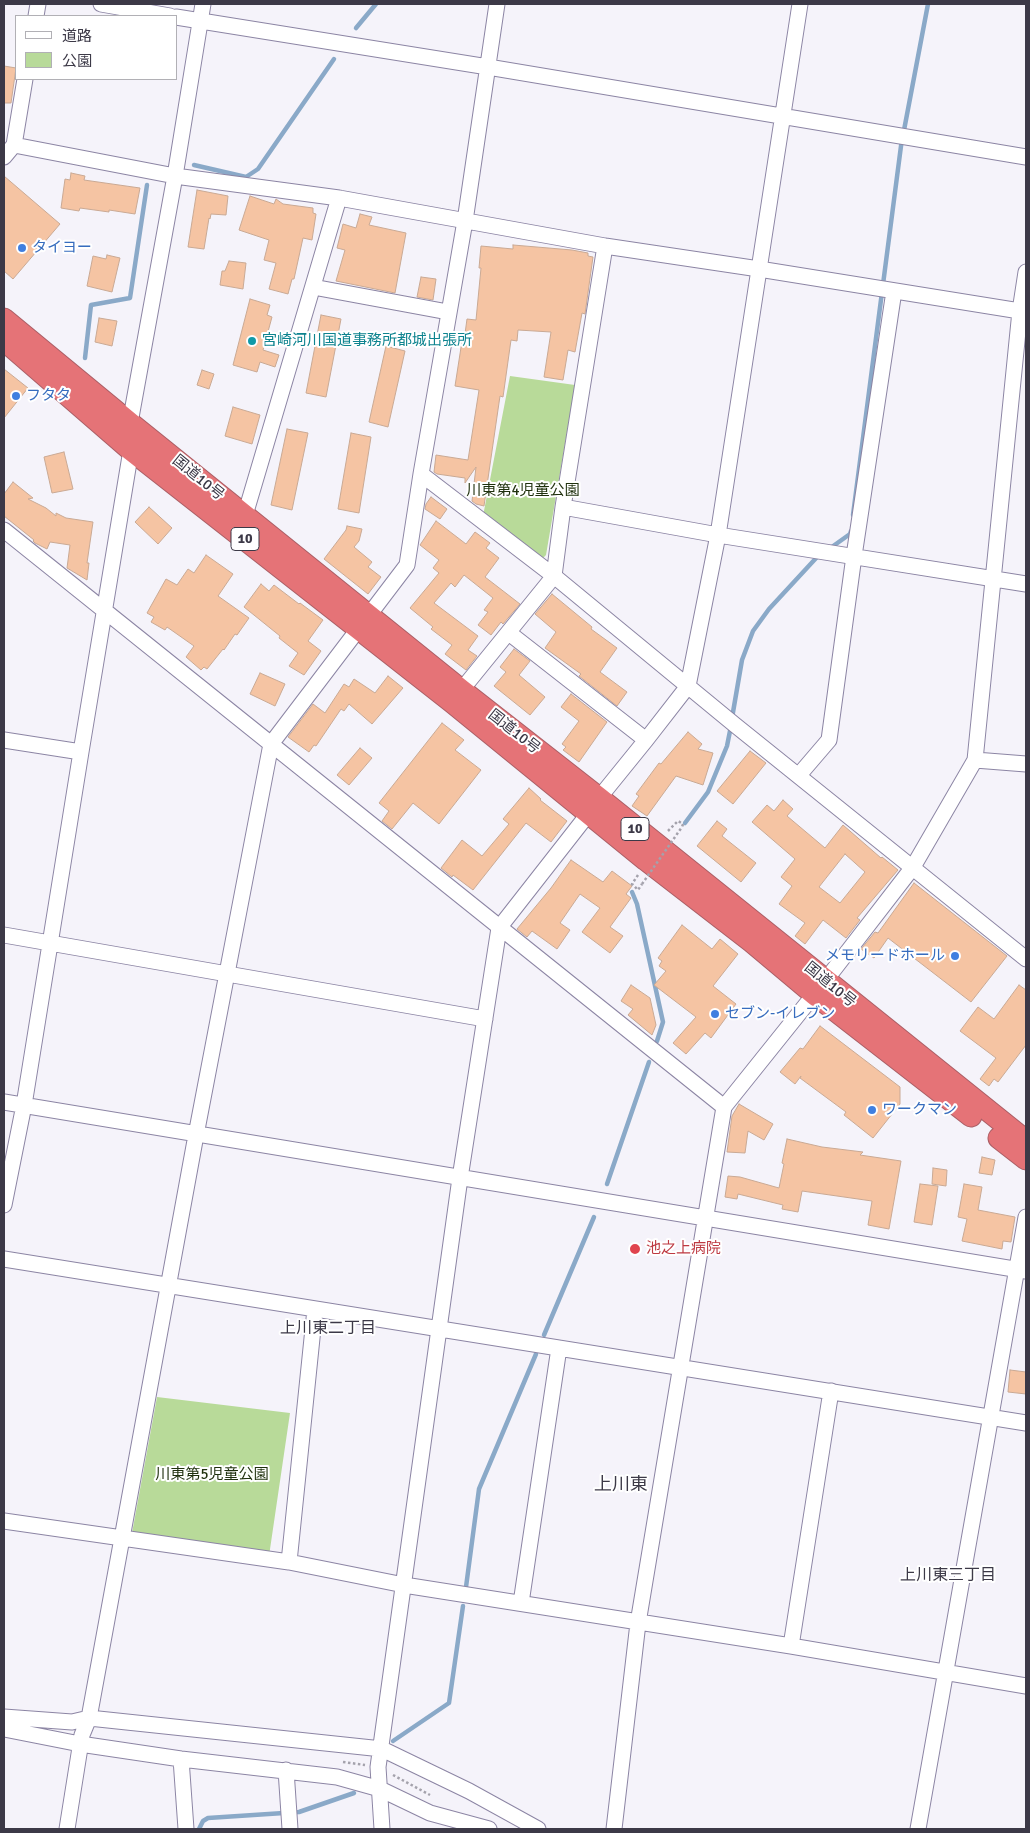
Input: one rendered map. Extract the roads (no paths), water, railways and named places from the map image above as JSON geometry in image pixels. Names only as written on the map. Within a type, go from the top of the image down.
[{"type":"highway","name":"国道10号","points":[[4,319],[245,515],[363,622]]},
{"type":"highway","name":"国道10号","points":[[4,340],[131,450],[363,622],[594,806],[752,942],[820,987],[1026,1141]]},
{"type":"highway","name":"国道10号","points":[[820,987],[1026,1159]]},
{"type":"street","points":[[101,4],[164,15]]},
{"type":"street","points":[[4,1205],[24,1105],[80,752],[131,450],[130,423],[175,176],[203,4]]},
{"type":"street","points":[[67,1829],[80,1744],[89,1718],[270,744],[407,565],[464,222],[497,4]]},
{"type":"street","points":[[382,1829],[378,1767],[460,1178],[499,928],[688,686],[718,535],[800,4]]},
{"type":"street","points":[[178,17],[1026,156]]},
{"type":"street","points":[[25,80],[9,151],[339,198],[605,246],[760,268],[1023,311]]},
{"type":"street","points":[[245,515],[339,198]]},
{"type":"street","points":[[457,696],[554,576],[563,507],[605,246]]},
{"type":"street","points":[[614,1829],[638,1623],[724,1107],[913,866],[975,760],[1026,272]]},
{"type":"street","points":[[313,287],[448,312]]},
{"type":"street","points":[[799,775],[830,740],[851,555],[894,291]]},
{"type":"street","points":[[421,474],[554,576],[735,725],[913,866],[1026,959]]},
{"type":"street","points":[[563,507],[718,535],[1026,584]]},
{"type":"street","points":[[4,530],[724,1107]]},
{"type":"street","points":[[509,633],[646,740]]},
{"type":"street","points":[[4,740],[80,752]]},
{"type":"street","points":[[975,760],[1026,764]]},
{"type":"street","points":[[4,935],[485,1019]]},
{"type":"street","points":[[4,1102],[1022,1270]]},
{"type":"street","points":[[918,1829],[991,1417],[1022,1270],[1026,1216]]},
{"type":"street","points":[[4,1259],[1026,1423]]},
{"type":"street","points":[[289,1562],[316,1309]]},
{"type":"street","points":[[521,1603],[559,1348]]},
{"type":"street","points":[[791,1646],[831,1391]]},
{"type":"street","points":[[4,1521],[289,1562],[404,1585],[791,1646],[1026,1686]]},
{"type":"street","points":[[4,1717],[72,1722],[89,1718],[382,1749],[469,1790],[538,1829]]},
{"type":"street","points":[[4,1729],[80,1744],[181,1760],[337,1777],[380,1789],[430,1813],[489,1829]]},
{"type":"street","points":[[181,1760],[186,1829]]},
{"type":"street","points":[[286,1770],[289,1817]]},
{"type":"waterway","points":[[356,28],[376,4]]},
{"type":"waterway","points":[[853,515],[901,146],[928,4]]},
{"type":"waterway","points":[[194,165],[246,177],[258,169],[334,59]]},
{"type":"waterway","points":[[85,358],[91,305],[130,298],[147,185]]},
{"type":"waterway","points":[[829,549],[850,534],[851,531]]},
{"type":"waterway","points":[[732,718],[742,660],[753,631],[769,609],[818,556]]},
{"type":"waterway","points":[[685,823],[708,792],[727,746],[731,726]]},
{"type":"waterway","points":[[632,892],[637,904],[663,1022],[657,1041]]},
{"type":"waterway","points":[[607,1184],[649,1062]]},
{"type":"waterway","points":[[544,1335],[594,1217]]},
{"type":"waterway","points":[[466,1587],[479,1489],[536,1354]]},
{"type":"waterway","points":[[393,1741],[449,1703],[463,1606]]},
{"type":"waterway","points":[[199,1829],[203,1821],[208,1818],[299,1812],[354,1793]]},
{"type":"place","name":"タイヨー","points":[[22,248]]},
{"type":"place","name":"宮崎河川国道事務所都城出張所","points":[[252,341]]},
{"type":"place","name":"フタタ","points":[[16,396]]},
{"type":"place","name":"メモリードホール","points":[[955,956]]},
{"type":"place","name":"セブン-イレブン","points":[[715,1014]]},
{"type":"place","name":"ワークマン","points":[[872,1110]]},
{"type":"place","name":"池之上病院","points":[[635,1249]]},
{"type":"district","name":"上川東二丁目","points":[[328,1329]]},
{"type":"district","name":"上川東","points":[[621,1485]]},
{"type":"district","name":"上川東三丁目","points":[[948,1576]]},
{"type":"park label","name":"川東第4児童公園","points":[[523,491]]},
{"type":"park label","name":"川東第5児童公園","points":[[212,1475]]}]
